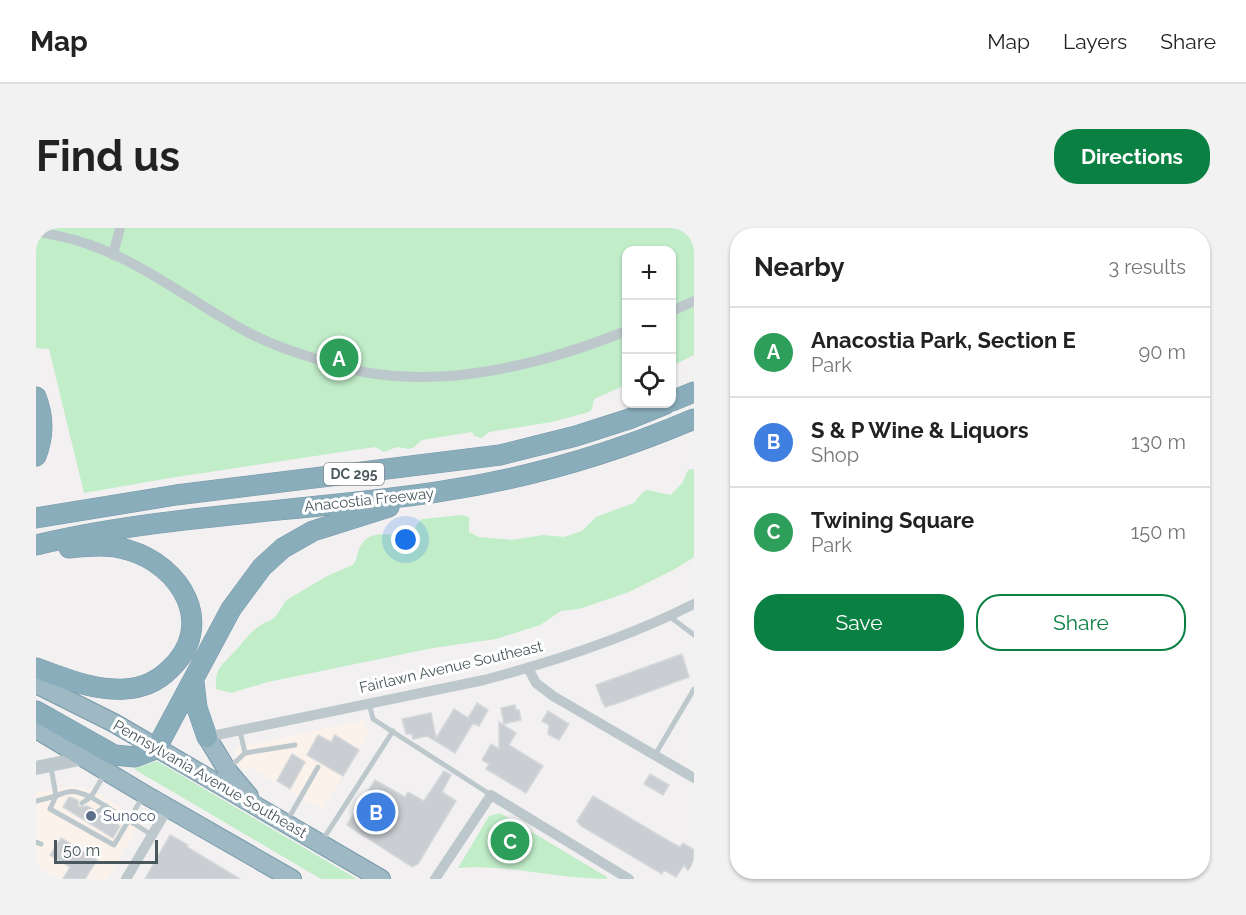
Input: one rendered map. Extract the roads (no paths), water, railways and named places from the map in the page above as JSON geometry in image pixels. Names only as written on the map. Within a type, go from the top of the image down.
[{"type":"highway","points":[[676,399],[694,392]]},
{"type":"highway","points":[[36,397],[43,427],[36,456]]},
{"type":"highway","name":"Anacostia Freeway","points":[[36,518],[176,495],[500,455],[576,436],[656,408]]},
{"type":"highway","name":"Anacostia Freeway","points":[[36,545],[154,524],[437,492],[543,470],[607,453],[694,419]]},
{"type":"highway","points":[[36,711],[114,754],[135,757],[156,749],[240,596],[262,567],[283,548],[323,527],[437,492]]},
{"type":"highway","points":[[36,550],[108,547],[126,549],[142,555],[163,567],[179,584],[188,601],[192,620],[188,642],[176,663],[160,678],[144,685],[123,689],[100,688],[36,668]]},
{"type":"highway","points":[[194,682],[197,708],[207,737],[227,770],[243,790],[264,809]]},
{"type":"highway","name":"Pennsylvania Avenue Southeast","points":[[36,684],[114,723],[381,879]]},
{"type":"highway","points":[[36,729],[292,879]]},
{"type":"street","points":[[113,255],[120,228]]},
{"type":"street","points":[[36,231],[93,246],[113,255],[162,281],[242,330],[282,348],[366,372],[402,376],[442,376],[483,371],[553,356],[622,333]]},
{"type":"street","points":[[676,309],[694,301]]},
{"type":"street","name":"Fairlawn Avenue Southeast","points":[[207,737],[484,680],[528,668],[603,644],[694,604]]},
{"type":"street","points":[[528,668],[536,683],[553,696],[694,778]]},
{"type":"street","points":[[36,768],[84,758]]},
{"type":"street","points":[[435,879],[491,795],[629,879]]},
{"type":"street","points":[[126,879],[168,808]]},
{"type":"lane","points":[[669,616],[694,635]]},
{"type":"lane","points":[[655,755],[694,689]]},
{"type":"lane","points":[[369,703],[373,719],[491,795]]},
{"type":"lane","points":[[240,730],[245,753]]},
{"type":"lane","points":[[321,843],[393,731]]},
{"type":"lane","points":[[227,770],[245,753],[295,745]]},
{"type":"lane","points":[[51,765],[56,796],[50,809],[114,845],[144,794]]},
{"type":"lane","points":[[286,822],[318,767]]},
{"type":"lane","points":[[82,803],[91,797],[106,771]]},
{"type":"lane","points":[[36,801],[73,790],[91,797],[152,835]]},
{"type":"lane","points":[[97,812],[106,806]]},
{"type":"lane","points":[[62,816],[69,811]]},
{"type":"lane","points":[[111,820],[119,814]]},
{"type":"lane","points":[[78,825],[84,820]]},
{"type":"lane","points":[[94,834],[99,830]]},
{"type":"lane","points":[[36,875],[44,879]]},
{"type":"place","name":"Anacostia Park, Section E","points":[[339,358]]},
{"type":"place","name":"S & P Wine & Liquors","points":[[376,812]]},
{"type":"place","name":"Sunoco","points":[[91,816]]},
{"type":"place","name":"Twining Square","points":[[510,841]]}]
